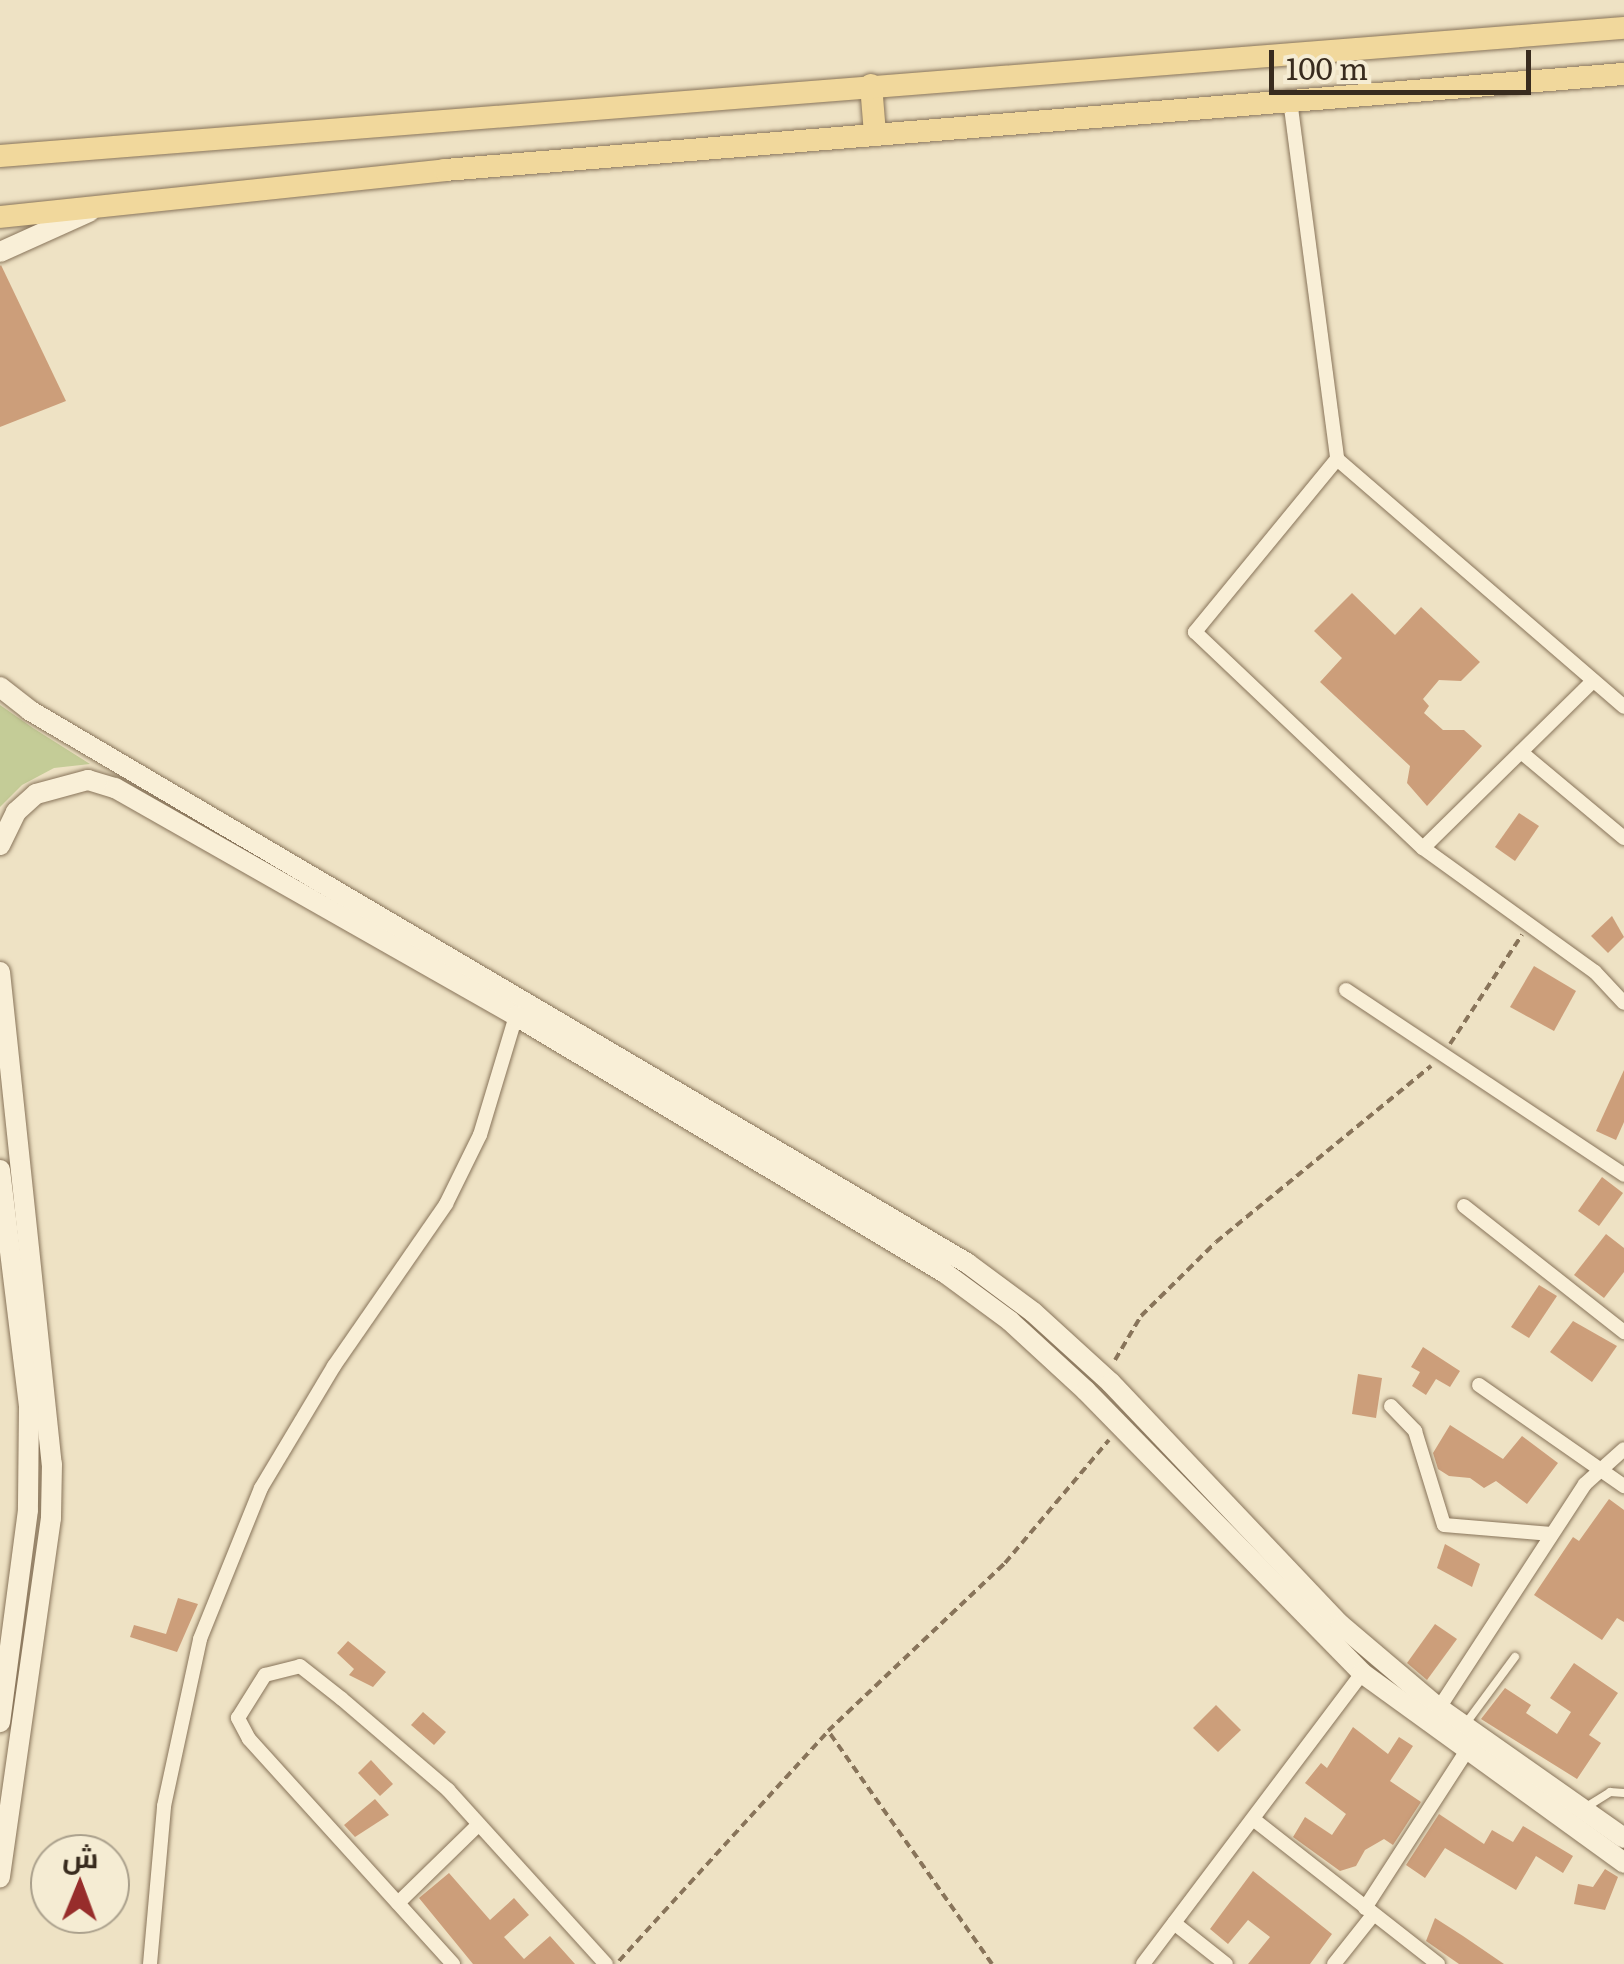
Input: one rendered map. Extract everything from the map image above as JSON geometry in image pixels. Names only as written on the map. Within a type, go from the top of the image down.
[{"type":"main road","points":[[0,156],[1624,28]]},
{"type":"main road","points":[[0,216],[94,210],[445,170],[1624,74]]},
{"type":"main road","points":[[871,85],[875,134]]},
{"type":"street","points":[[1290,100],[1337,459],[1624,708]]},
{"type":"street","points":[[0,252],[94,210]]},
{"type":"street","points":[[1337,459],[1196,632],[1423,848],[1528,924],[1624,1002]]},
{"type":"street","points":[[1423,848],[1594,681]]},
{"type":"street","points":[[0,687],[29,710],[191,804],[813,1182],[1010,1321],[1121,1426],[1362,1674],[1466,1752],[1577,1818],[1624,1838]]},
{"type":"street","points":[[1521,752],[1624,838]]},
{"type":"street","points":[[0,845],[16,812],[61,782],[115,788],[516,1016],[966,1264],[1034,1312],[1103,1376],[1340,1625],[1577,1818],[1624,1863]]},
{"type":"street","points":[[178,825],[191,804]]},
{"type":"street","points":[[0,972],[7,1091],[44,1340],[51,1518],[0,1877]]},
{"type":"street","points":[[1346,990],[1624,1175]]},
{"type":"street","points":[[150,1964],[164,1806],[200,1638],[261,1488],[334,1366],[446,1204],[480,1135],[516,1016]]},
{"type":"street","points":[[0,1170],[10,1326],[30,1407],[28,1510],[0,1722]]},
{"type":"street","points":[[1464,1206],[1624,1332]]},
{"type":"street","points":[[1479,1385],[1624,1486]]},
{"type":"street","points":[[1391,1406],[1415,1431],[1444,1525],[1552,1534]]},
{"type":"street","points":[[1439,1708],[1552,1534],[1601,1470],[1624,1450]]},
{"type":"street","points":[[453,1964],[249,1739],[238,1718],[266,1675],[300,1666],[448,1790],[606,1964]]},
{"type":"street","points":[[1143,1964],[1362,1674]]},
{"type":"street","points":[[1334,1964],[1466,1752]]},
{"type":"street","points":[[1253,1819],[1438,1964]]},
{"type":"street","points":[[398,1903],[477,1826]]},
{"type":"street","points":[[1174,1923],[1226,1964]]},
{"type":"lane","points":[[1464,1726],[1515,1658]]},
{"type":"lane","points":[[1577,1818],[1610,1792],[1624,1792]]},
{"type":"path","points":[[1103,1376],[1141,1316],[1216,1242],[1301,1168],[1411,1089],[1441,1054],[1528,924]]},
{"type":"path","points":[[616,1964],[828,1731],[1004,1563],[1121,1426]]},
{"type":"path","points":[[828,1731],[992,1964]]},
{"type":"green space","points":[[0,705],[90,764],[54,768],[22,785],[0,807]]},
{"type":"building","points":[[0,266],[66,401],[0,427]]},
{"type":"building","points":[[1352,593],[1395,635],[1421,607],[1480,662],[1461,681],[1439,680],[1423,699],[1429,706],[1424,713],[1443,730],[1464,730],[1482,746],[1427,806],[1407,783],[1410,766],[1320,682],[1342,658],[1314,631]]},
{"type":"building","points":[[1519,813],[1539,826],[1515,861],[1495,847]]},
{"type":"building","points":[[1612,916],[1624,937],[1608,953],[1591,936]]},
{"type":"building","points":[[1534,966],[1576,991],[1554,1031],[1510,1007]]},
{"type":"building","points":[[1624,1070],[1624,1122],[1616,1140],[1596,1131]]},
{"type":"building","points":[[1602,1177],[1623,1193],[1599,1226],[1578,1211]]},
{"type":"building","points":[[1606,1234],[1624,1248],[1624,1272],[1604,1298],[1574,1275]]},
{"type":"building","points":[[1539,1285],[1557,1296],[1529,1338],[1511,1327]]},
{"type":"building","points":[[1573,1321],[1617,1346],[1592,1382],[1550,1352]]},
{"type":"building","points":[[1423,1347],[1460,1371],[1450,1387],[1436,1379],[1426,1395],[1412,1386],[1420,1372],[1411,1367]]},
{"type":"building","points":[[1358,1374],[1382,1378],[1376,1418],[1352,1414]]},
{"type":"building","points":[[1450,1425],[1503,1459],[1522,1436],[1558,1463],[1527,1504],[1496,1481],[1484,1488],[1470,1478],[1449,1476],[1438,1469],[1433,1453]]},
{"type":"building","points":[[1609,1499],[1624,1510],[1624,1622],[1617,1618],[1602,1640],[1534,1595],[1573,1537],[1579,1541]]},
{"type":"building","points":[[1445,1544],[1480,1564],[1472,1587],[1437,1568]]},
{"type":"building","points":[[178,1598],[198,1604],[177,1652],[130,1637],[134,1625],[166,1634]]},
{"type":"building","points":[[1435,1624],[1457,1639],[1427,1680],[1407,1663]]},
{"type":"building","points":[[348,1641],[386,1672],[373,1687],[349,1675],[354,1669],[337,1653]]},
{"type":"building","points":[[1574,1663],[1618,1693],[1589,1735],[1601,1743],[1577,1779],[1481,1719],[1505,1688],[1531,1705],[1526,1713],[1557,1734],[1571,1712],[1550,1698]]},
{"type":"building","points":[[1216,1705],[1241,1730],[1218,1752],[1193,1728]]},
{"type":"building","points":[[423,1712],[446,1732],[434,1745],[411,1725]]},
{"type":"building","points":[[1353,1727],[1388,1754],[1399,1737],[1413,1746],[1390,1781],[1421,1802],[1393,1845],[1384,1839],[1365,1850],[1356,1866],[1340,1871],[1293,1837],[1305,1817],[1332,1835],[1346,1814],[1305,1783],[1321,1763],[1327,1768]]},
{"type":"building","points":[[371,1760],[393,1784],[380,1796],[358,1773]]},
{"type":"building","points":[[375,1799],[389,1815],[355,1837],[344,1825]]},
{"type":"building","points":[[1439,1814],[1484,1844],[1492,1830],[1513,1842],[1523,1826],[1573,1856],[1563,1873],[1536,1856],[1516,1890],[1445,1848],[1425,1878],[1406,1865]]},
{"type":"building","points":[[1605,1869],[1618,1877],[1605,1910],[1574,1904],[1578,1884],[1593,1887]]},
{"type":"building","points":[[1253,1871],[1332,1934],[1310,1964],[1248,1964],[1270,1937],[1248,1920],[1228,1944],[1210,1929]]},
{"type":"building","points":[[449,1873],[490,1920],[514,1898],[529,1915],[504,1937],[524,1959],[550,1936],[575,1964],[473,1964],[419,1898]]},
{"type":"building","points":[[1435,1918],[1504,1964],[1459,1964],[1426,1941]]}]
